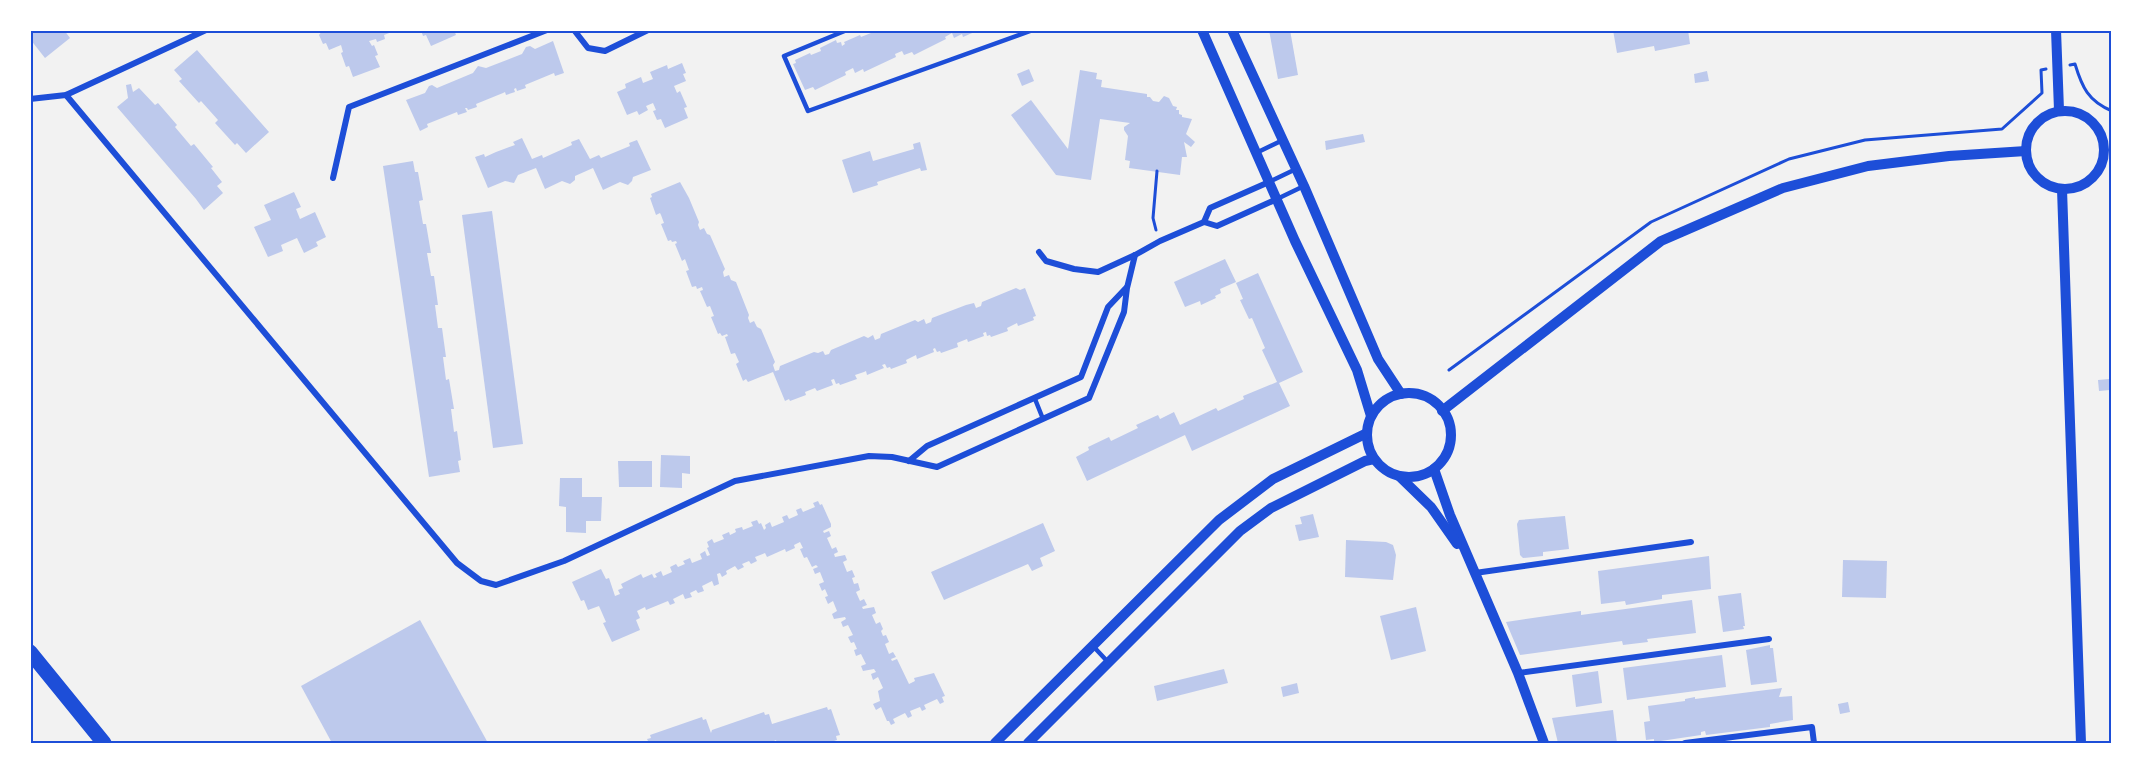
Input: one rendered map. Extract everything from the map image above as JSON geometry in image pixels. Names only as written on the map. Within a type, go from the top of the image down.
[{"type":"main road","points":[[30,652],[104,743]]},
{"type":"street","points":[[30,99],[66,95],[206,30]]},
{"type":"street","points":[[333,178],[349,107],[547,30]]},
{"type":"street","points":[[574,30],[588,48],[605,51],[648,30]]},
{"type":"street","points":[[1202,30],[1269,182],[1357,370],[1371,416]]},
{"type":"street","points":[[1232,30],[1304,186],[1378,359],[1401,394]]},
{"type":"street","points":[[2056,30],[2059,110]]},
{"type":"street","points":[[66,95],[457,563],[481,581],[496,585],[564,561],[735,481],[869,456],[937,467],[1089,398],[1125,312],[1127,288],[1135,255]]},
{"type":"street","points":[[2059,110],[2078,112],[2086,116],[2099,130],[2108,148],[2099,170],[2092,178],[2083,185],[2062,189],[2052,187],[2034,175],[2029,166],[2026,151],[2028,135],[2033,126],[2040,119],[2059,110]]},
{"type":"street","points":[[1442,411],[1662,241],[1783,188],[1868,166],[1949,156],[2026,151]]},
{"type":"street","points":[[1204,222],[1210,208],[1269,182]]},
{"type":"street","points":[[2062,189],[2081,743]]},
{"type":"street","points":[[1039,252],[1046,261],[1074,269],[1098,272],[1204,222],[1217,226],[1277,199]]},
{"type":"street","points":[[909,461],[927,446],[1081,377],[1108,307],[1127,288]]},
{"type":"street","points":[[1399,476],[1411,477],[1434,469],[1444,458],[1449,446],[1450,432],[1447,418],[1428,398],[1415,394],[1401,394],[1389,398],[1379,406],[1371,416],[1367,434],[1369,450],[1381,467],[1399,476],[1431,507],[1470,562]]},
{"type":"street","points":[[994,743],[1219,520],[1273,479],[1367,434]]},
{"type":"street","points":[[1028,743],[1240,531],[1271,508],[1345,470],[1374,459]]},
{"type":"street","points":[[1434,469],[1444,500],[1518,673],[1544,743]]},
{"type":"street","points":[[1475,573],[1691,542]]},
{"type":"street","points":[[1518,673],[1769,639]]},
{"type":"street","points":[[1685,743],[1812,727],[1814,743]]},
{"type":"lane","points":[[847,30],[784,56],[808,111],[1033,30]]},
{"type":"lane","points":[[1256,153],[1283,140]]},
{"type":"lane","points":[[1269,182],[1296,169]]},
{"type":"lane","points":[[1277,199],[1304,186]]},
{"type":"lane","points":[[1035,399],[1043,419]]},
{"type":"lane","points":[[1093,646],[1109,663]]},
{"type":"path","points":[[1156,171],[1153,218],[1160,241]]},
{"type":"building","points":[[30,30],[64,30],[70,38],[45,58],[30,39]]},
{"type":"building","points":[[323,30],[397,30],[384,35],[385,39],[377,42],[376,39],[369,41],[372,46],[374,45],[378,55],[375,56],[380,67],[353,77],[349,66],[346,67],[341,45],[329,50],[326,43],[323,44],[319,35]]},
{"type":"building","points":[[421,30],[454,30],[456,35],[431,46]]},
{"type":"building","points":[[870,30],[979,30],[954,38],[952,33],[945,37],[946,39],[914,55],[912,52],[904,55],[902,51],[895,54],[896,57],[864,72],[863,69],[855,73],[853,68],[845,72],[846,75],[815,90],[813,87],[805,90],[793,64],[796,63],[795,60],[821,51],[820,48],[836,40],[837,43],[841,42],[842,46],[844,42],[871,33]]},
{"type":"building","points":[[1269,30],[1290,30],[1298,75],[1278,79]]},
{"type":"building","points":[[1613,30],[1688,30],[1690,44],[1655,51],[1654,46],[1617,53]]},
{"type":"building","points":[[553,41],[564,73],[555,76],[554,73],[525,85],[526,88],[517,91],[516,88],[515,92],[506,95],[505,92],[476,104],[477,107],[468,110],[465,108],[467,112],[458,115],[457,112],[427,124],[428,127],[420,131],[406,100],[425,93],[429,86],[437,88],[473,73],[478,66],[486,68],[522,54],[526,47],[530,46],[535,49]]},
{"type":"building","points":[[197,50],[269,132],[246,153],[237,143],[235,145],[215,123],[218,120],[179,81],[182,79],[174,70]]},
{"type":"building","points":[[682,63],[686,81],[674,86],[677,93],[680,91],[687,107],[684,108],[688,118],[665,128],[661,119],[657,120],[653,111],[656,110],[653,103],[646,106],[648,110],[639,115],[637,111],[627,115],[617,92],[626,88],[625,84],[641,77],[643,83],[653,79],[650,72],[667,65],[668,69]]},
{"type":"building","points":[[1029,69],[1034,81],[1022,86],[1017,74]]},
{"type":"building","points":[[1080,70],[1097,73],[1096,79],[1102,80],[1101,87],[1147,94],[1147,97],[1153,101],[1159,102],[1164,96],[1169,98],[1182,117],[1192,119],[1186,134],[1195,142],[1191,147],[1184,142],[1187,157],[1182,157],[1180,175],[1129,168],[1130,161],[1125,160],[1128,136],[1124,127],[1130,123],[1100,119],[1091,180],[1056,175],[1011,115],[1031,100],[1068,149]]},
{"type":"building","points":[[1707,71],[1709,81],[1695,83],[1694,74]]},
{"type":"building","points":[[131,84],[133,92],[139,88],[155,105],[158,103],[191,146],[194,144],[213,167],[211,168],[222,182],[217,186],[223,193],[204,210],[117,107],[128,98],[126,85]]},
{"type":"building","points":[[1363,134],[1365,142],[1326,150],[1325,141]]},
{"type":"building","points":[[522,138],[532,159],[542,155],[543,158],[572,145],[571,142],[579,139],[590,159],[599,155],[601,158],[630,146],[629,143],[637,140],[651,170],[633,177],[628,185],[620,182],[603,190],[593,168],[575,176],[575,180],[570,184],[562,181],[545,189],[536,168],[518,175],[514,183],[505,181],[488,188],[475,157],[484,154],[485,157],[515,145],[513,142]]},
{"type":"building","points":[[920,142],[927,170],[921,171],[920,168],[877,182],[878,185],[853,193],[842,160],[870,151],[873,161],[914,149],[913,144]]},
{"type":"building","points":[[413,161],[415,172],[418,172],[423,200],[419,201],[431,253],[427,253],[431,276],[434,276],[438,328],[442,328],[446,380],[449,379],[454,409],[451,409],[454,432],[457,431],[461,460],[458,461],[460,472],[429,477],[383,166]]},
{"type":"building","points":[[680,182],[699,222],[700,230],[704,228],[710,235],[725,269],[724,277],[729,275],[731,280],[736,282],[750,323],[754,321],[761,329],[775,362],[773,365],[775,371],[779,370],[780,366],[814,352],[823,351],[825,355],[829,354],[831,350],[864,336],[868,338],[873,335],[875,340],[880,338],[881,334],[915,320],[918,322],[924,319],[926,324],[931,322],[932,318],[966,305],[974,303],[976,308],[981,306],[982,302],[1016,288],[1020,290],[1025,288],[1036,316],[1033,317],[1034,320],[1018,326],[1017,323],[1007,328],[1008,331],[991,337],[987,336],[986,332],[983,333],[984,336],[968,342],[967,339],[957,343],[958,347],[941,353],[935,348],[934,352],[917,359],[916,355],[906,360],[907,363],[891,369],[885,364],[882,365],[884,368],[867,375],[866,371],[855,375],[857,379],[840,385],[836,384],[834,379],[831,380],[833,385],[817,391],[815,388],[805,392],[806,395],[785,401],[773,372],[748,382],[746,379],[743,381],[736,364],[739,362],[735,353],[731,354],[725,337],[728,336],[718,334],[711,317],[714,316],[710,306],[707,307],[700,291],[703,290],[702,287],[697,289],[696,286],[692,287],[686,271],[689,270],[685,259],[682,261],[675,244],[676,241],[668,241],[661,224],[664,223],[661,215],[660,213],[656,215],[650,198],[651,194]]},
{"type":"building","points":[[294,192],[301,207],[296,209],[300,219],[315,212],[326,237],[316,242],[318,246],[304,253],[297,238],[281,245],[283,251],[268,257],[254,227],[271,220],[264,205]]},
{"type":"building","points":[[492,211],[523,444],[493,448],[462,215]]},
{"type":"building","points":[[1225,259],[1236,282],[1220,289],[1221,293],[1215,296],[1216,298],[1201,305],[1200,301],[1185,307],[1174,282]]},
{"type":"building","points":[[1258,273],[1303,372],[1279,383],[1290,406],[1192,451],[1185,435],[1087,481],[1076,457],[1089,450],[1088,447],[1109,437],[1111,441],[1138,428],[1136,425],[1158,415],[1160,419],[1174,412],[1180,425],[1216,408],[1218,411],[1244,399],[1243,396],[1277,382],[1262,350],[1265,348],[1252,318],[1249,319],[1240,300],[1243,299],[1236,283]]},
{"type":"building","points":[[2109,379],[2110,390],[2099,391],[2098,380]]},
{"type":"building","points":[[661,455],[690,456],[690,474],[682,473],[682,488],[660,487]]},
{"type":"building","points":[[618,461],[652,461],[652,487],[619,487]]},
{"type":"building","points":[[560,478],[582,478],[582,497],[602,497],[601,521],[586,521],[586,533],[566,532],[566,507],[559,506]]},
{"type":"building","points":[[818,501],[820,505],[822,504],[831,524],[831,527],[823,531],[824,533],[829,531],[831,536],[827,538],[832,549],[836,547],[838,552],[834,554],[835,557],[845,555],[847,560],[843,562],[847,572],[852,570],[855,577],[852,578],[854,584],[858,583],[860,590],[856,592],[860,601],[864,599],[867,605],[862,607],[863,609],[874,607],[876,613],[872,615],[876,624],[880,622],[883,636],[886,635],[889,642],[885,644],[889,654],[893,652],[896,657],[891,659],[892,661],[897,659],[909,684],[915,681],[914,678],[934,673],[945,696],[942,697],[944,702],[940,704],[937,699],[924,705],[926,709],[922,711],[920,707],[910,711],[912,716],[908,718],[905,713],[893,719],[895,723],[891,725],[881,707],[876,710],[873,704],[880,701],[878,691],[883,688],[878,677],[873,680],[871,674],[876,672],[874,669],[863,671],[861,666],[866,664],[861,654],[856,656],[854,650],[857,649],[848,637],[853,635],[848,625],[843,627],[841,622],[846,619],[845,617],[834,619],[832,614],[837,611],[833,601],[828,604],[825,589],[822,591],[819,584],[824,582],[820,572],[815,574],[813,569],[818,567],[816,565],[812,567],[807,557],[804,558],[800,542],[794,545],[795,548],[786,552],[785,549],[767,557],[765,553],[755,557],[757,561],[742,564],[744,567],[738,570],[735,566],[726,571],[727,574],[722,577],[720,573],[717,574],[719,584],[714,586],[712,581],[702,586],[704,591],[698,593],[696,590],[690,593],[692,597],[685,599],[683,594],[673,599],[675,603],[670,605],[668,601],[646,610],[645,607],[637,611],[640,618],[636,620],[640,630],[612,642],[603,623],[606,622],[599,606],[588,610],[572,582],[601,569],[606,579],[609,578],[615,596],[620,594],[618,590],[623,588],[621,584],[641,574],[643,578],[652,574],[654,578],[657,577],[655,574],[661,571],[663,576],[672,572],[670,567],[676,564],[678,567],[690,558],[692,563],[702,559],[700,554],[705,551],[707,556],[710,555],[707,542],[712,539],[714,543],[724,539],[722,535],[729,532],[730,535],[736,532],[735,529],[742,527],[743,530],[753,526],[751,522],[757,520],[764,530],[765,525],[770,522],[772,527],[784,522],[782,517],[787,515],[789,519],[798,515],[796,510],[801,508],[803,512],[815,507],[813,503]]},
{"type":"building","points":[[1313,514],[1319,537],[1299,541],[1295,525],[1302,524],[1300,517]]},
{"type":"building","points":[[1565,516],[1569,549],[1543,552],[1543,556],[1523,558],[1520,555],[1517,524],[1519,520]]},
{"type":"building","points":[[1043,523],[1055,551],[1040,558],[1043,566],[1032,571],[1028,564],[944,600],[931,572]]},
{"type":"building","points":[[1346,540],[1386,542],[1393,545],[1396,555],[1393,580],[1345,577]]},
{"type":"building","points":[[1709,556],[1711,589],[1662,595],[1662,599],[1626,605],[1625,601],[1601,604],[1598,571]]},
{"type":"building","points":[[1843,560],[1887,561],[1886,598],[1842,597]]},
{"type":"building","points":[[1741,593],[1744,629],[1723,632],[1718,596]]},
{"type":"building","points":[[1692,600],[1696,633],[1647,639],[1648,642],[1623,645],[1622,641],[1520,655],[1506,622],[1581,611],[1581,615]]},
{"type":"building","points":[[1416,607],[1426,651],[1391,660],[1380,616]]},
{"type":"building","points":[[420,620],[488,743],[332,743],[301,686]]},
{"type":"building","points":[[1770,645],[1770,648],[1773,648],[1777,682],[1751,685],[1746,650]]},
{"type":"building","points":[[1722,655],[1726,687],[1627,700],[1623,668]]},
{"type":"building","points":[[1224,669],[1228,683],[1157,701],[1154,686]]},
{"type":"building","points":[[1598,671],[1602,703],[1576,707],[1572,675]]},
{"type":"building","points":[[1297,683],[1299,693],[1283,697],[1281,687]]},
{"type":"building","points":[[1782,688],[1779,697],[1792,696],[1793,720],[1770,724],[1770,727],[1706,735],[1705,731],[1701,732],[1701,735],[1654,742],[1654,739],[1646,740],[1644,722],[1650,721],[1648,706],[1685,701],[1685,699],[1695,697],[1695,699]]},
{"type":"building","points":[[1848,702],[1850,712],[1840,714],[1838,704]]},
{"type":"building","points":[[827,707],[828,710],[831,709],[840,735],[836,736],[837,740],[828,743],[777,743],[776,740],[775,743],[649,743],[647,739],[651,738],[650,735],[702,717],[703,720],[706,719],[711,733],[712,730],[764,712],[765,715],[769,714],[772,724]]},
{"type":"building","points":[[1613,710],[1617,743],[1558,743],[1552,718]]}]
